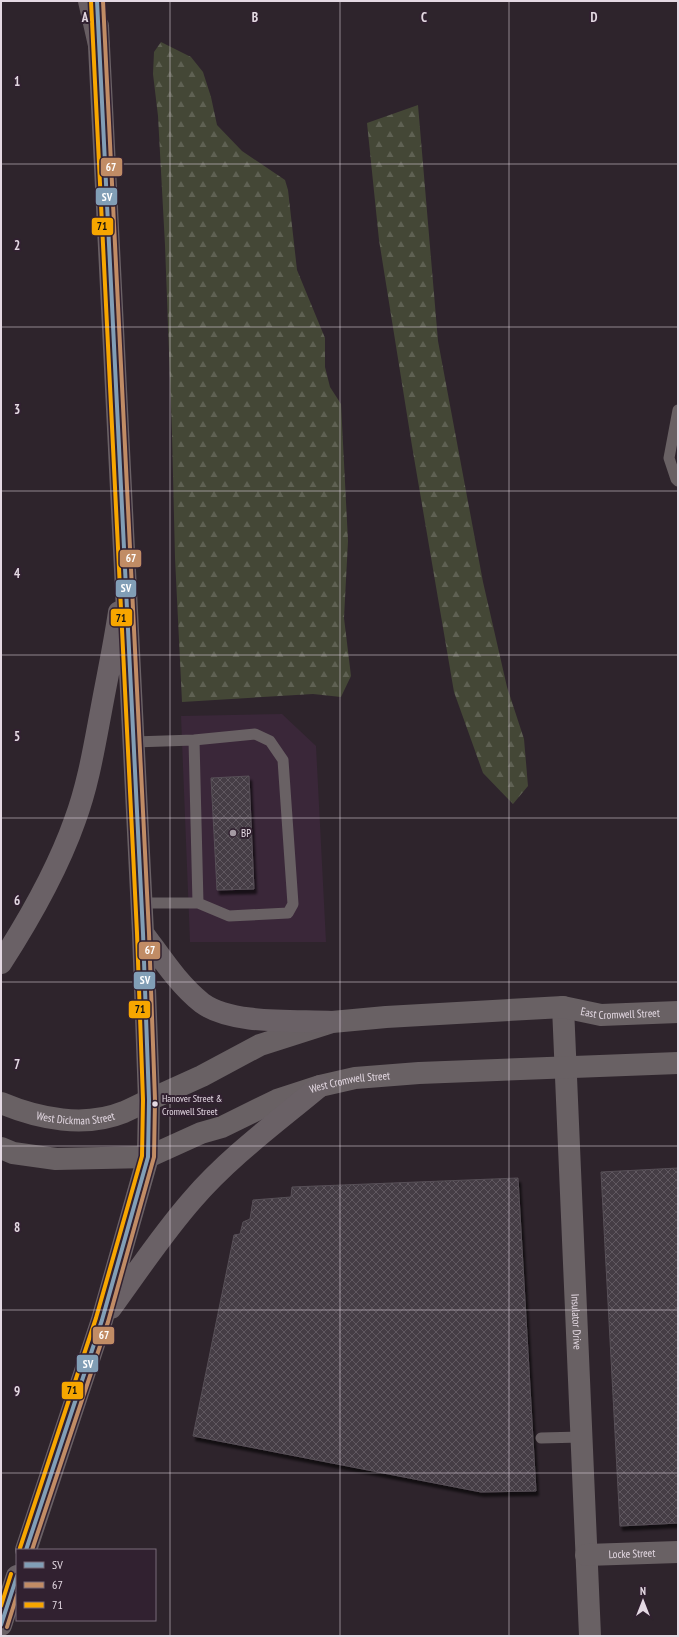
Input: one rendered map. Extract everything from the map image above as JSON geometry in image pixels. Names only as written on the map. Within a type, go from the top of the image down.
[{"type":"highway","points":[[89,1],[99,45]]},
{"type":"main road","points":[[26,1549],[102,1320],[148,1157],[149,1100],[142,903],[97,1]]},
{"type":"main road","points":[[1,963],[19,935],[47,884],[68,840],[81,803],[92,763],[110,666],[126,562]]},
{"type":"main road","points":[[143,933],[186,989],[203,1004],[223,1013],[246,1019],[332,1022]]},
{"type":"main road","points":[[102,1320],[165,1233],[193,1198],[221,1170],[320,1086]]},
{"type":"main road","points":[[2,1622],[16,1579]]},
{"type":"street","points":[[149,1100],[202,1076],[260,1045],[332,1022],[386,1017],[563,1007]]},
{"type":"street","name":"East Cromwell Street","points":[[563,1007],[601,1015],[678,1012]]},
{"type":"street","name":"Insulator Drive","points":[[563,1007],[564,1068],[590,1636]]},
{"type":"street","points":[[564,1068],[678,1063]]},
{"type":"street","name":"West Cromwell Street","points":[[148,1157],[201,1133],[222,1127],[277,1100],[320,1086],[355,1078],[420,1073],[564,1068]]},
{"type":"street","name":"West Dickman Street","points":[[1,1103],[18,1110],[56,1119],[89,1121],[123,1112],[149,1100]]},
{"type":"street","points":[[1,1148],[13,1153],[56,1159],[148,1157]]},
{"type":"street","name":"Locke Street","points":[[586,1555],[678,1552]]},
{"type":"lane","points":[[678,410],[669,458],[678,481]]},
{"type":"lane","points":[[134,742],[194,740],[255,734],[270,741],[283,760],[293,904],[288,913],[229,916],[198,903],[142,903]]},
{"type":"lane","points":[[194,740],[198,903]]},
{"type":"lane","points":[[541,1438],[581,1437]]},
{"type":"shaded area","points":[[282,714],[316,746],[326,942],[190,942],[181,716]]},
{"type":"green space","points":[[161,42],[191,57],[203,72],[211,97],[217,125],[242,151],[285,180],[288,190],[297,270],[325,338],[325,367],[330,387],[341,404],[348,541],[344,618],[351,676],[341,697],[313,694],[182,702],[175,558],[165,245],[158,116],[153,74],[154,52]]},
{"type":"green space","points":[[418,105],[438,341],[483,582],[507,687],[524,739],[528,786],[513,804],[483,773],[454,692],[379,240],[367,123]]},
{"type":"building","name":"BP","points":[[249,776],[254,889],[217,890],[211,778]]},
{"type":"building","points":[[678,1168],[678,1523],[620,1526],[601,1172]]},
{"type":"building","points":[[518,1178],[536,1491],[481,1492],[193,1436],[234,1235],[240,1234],[243,1222],[250,1219],[253,1200],[291,1197],[292,1187]]},
{"type":"transit line","name":"71","points":[[20,1548],[96,1318],[142,1156],[143,1100],[137,933],[91,1]]},
{"type":"transit line","name":"SV","points":[[26,1549],[102,1320],[148,1157],[149,1100],[143,933],[97,1]]},
{"type":"transit line","name":"67","points":[[32,1549],[108,1322],[154,1157],[155,1100],[149,933],[103,1]]},
{"type":"transit line","name":"71","points":[[1,1606],[11,1574]]},
{"type":"transit line","name":"SV","points":[[1,1625],[16,1579]]},
{"type":"transit line","name":"67","points":[[7,1627],[16,1598]]},
{"type":"place","name":"BP","points":[[233,833]]},
{"type":"place","name":"Hanover Street & Cromwell Street","points":[[155,1104]]}]
